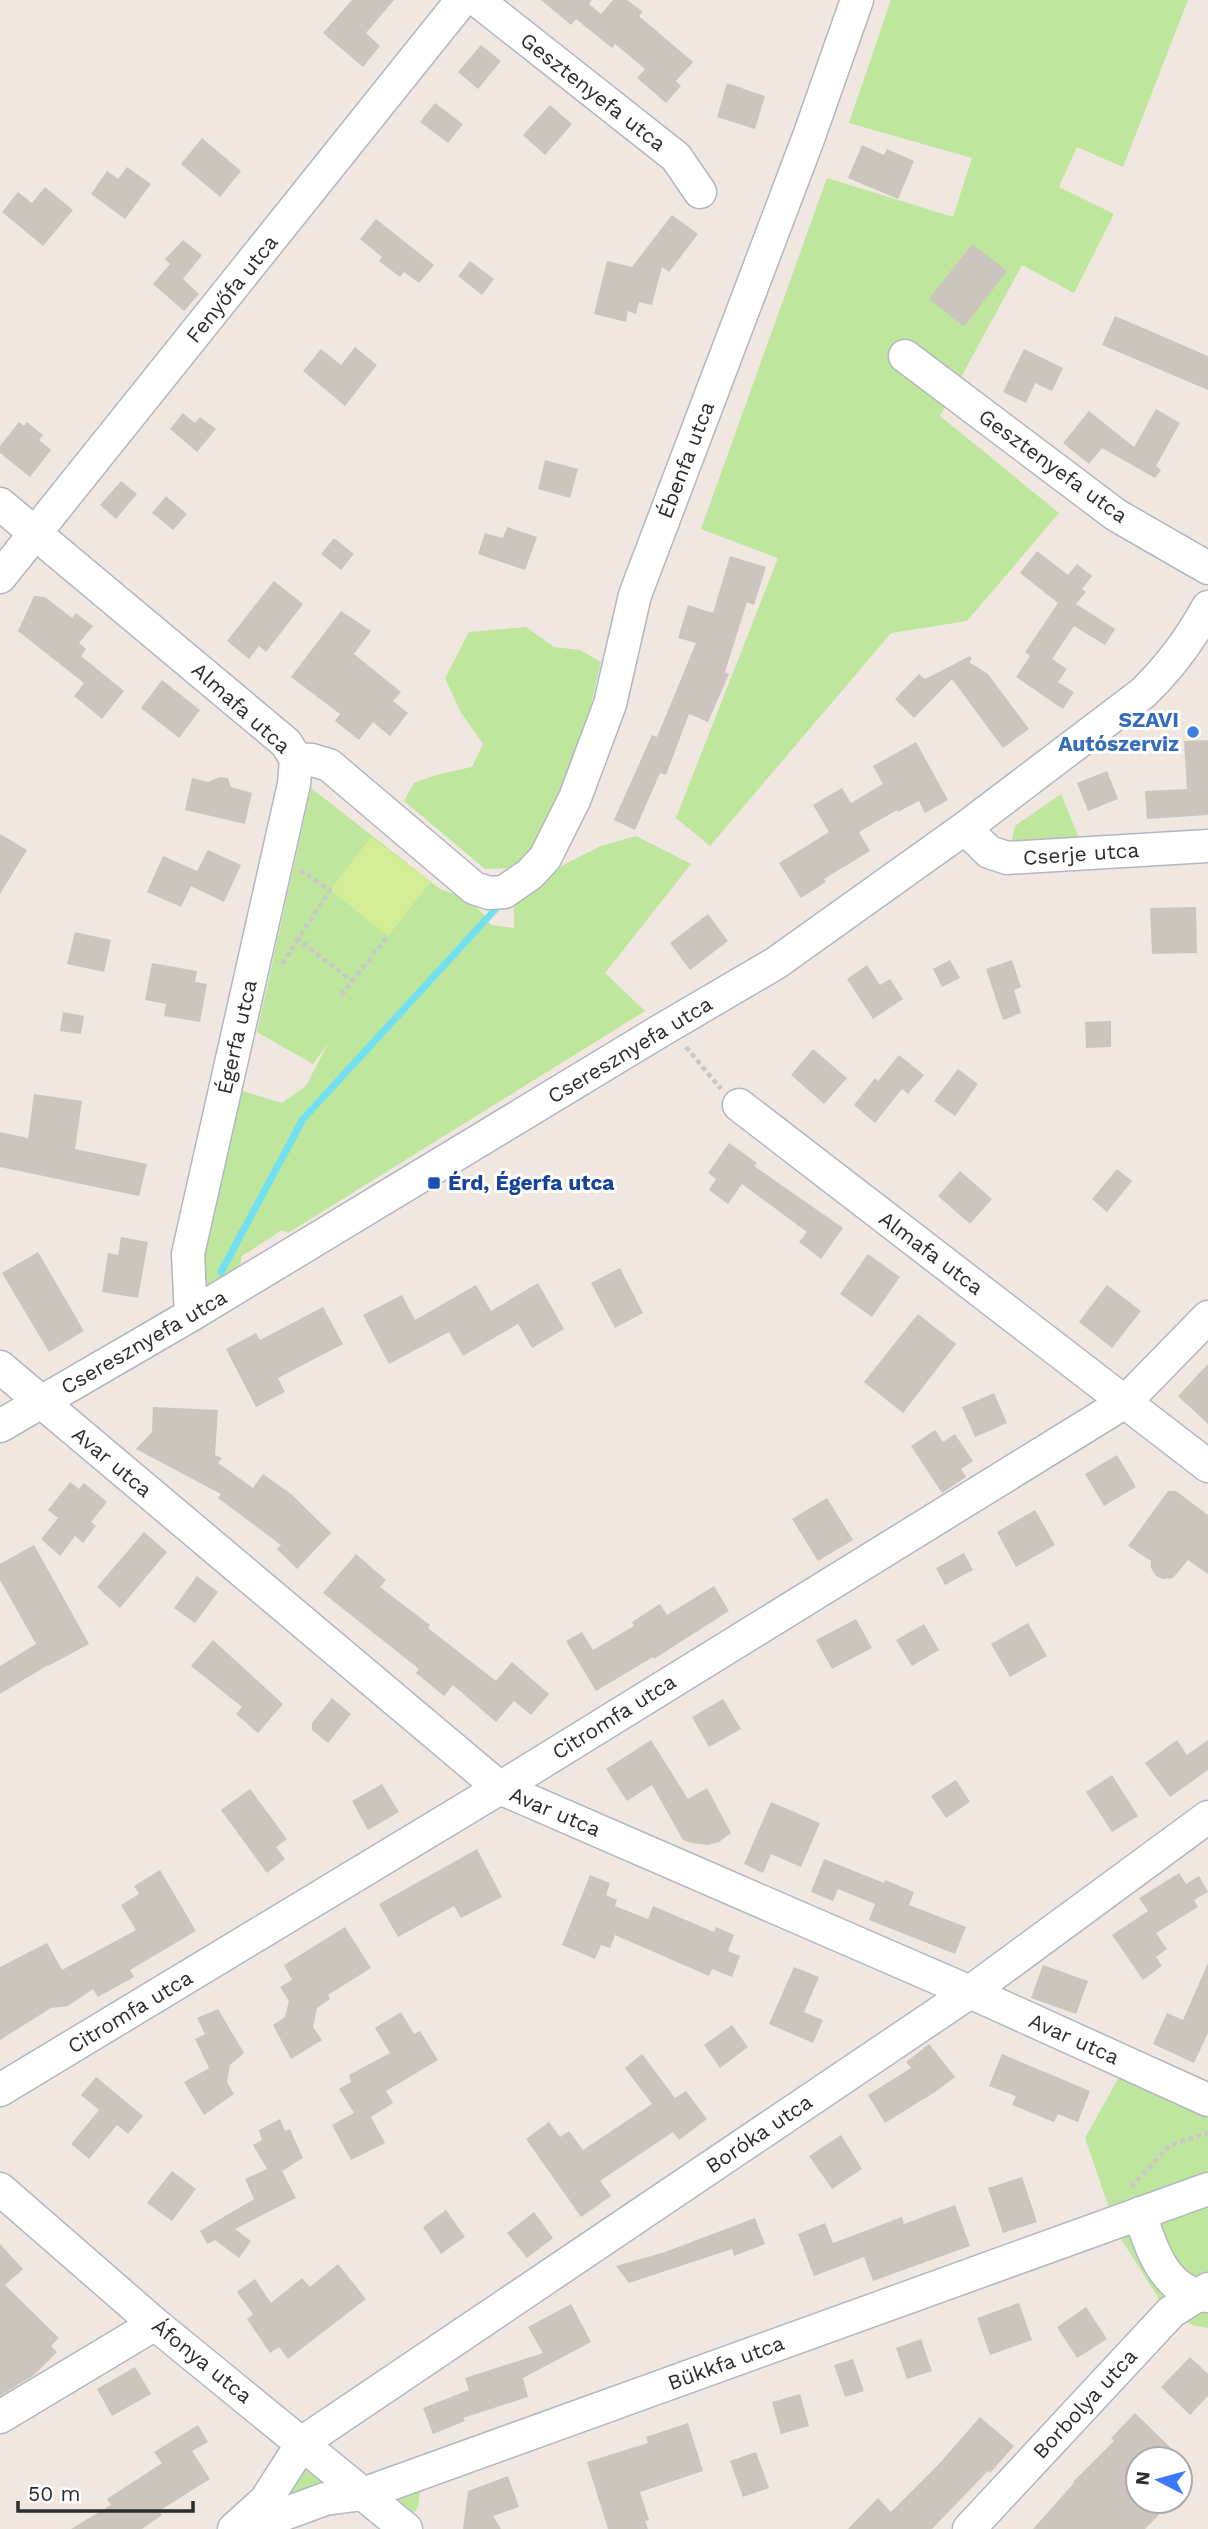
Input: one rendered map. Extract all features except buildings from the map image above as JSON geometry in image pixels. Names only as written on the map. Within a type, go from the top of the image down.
[{"type":"street","name":"Fenyőfa utca","points":[[0,578],[462,0]]},
{"type":"street","name":"Gesztenyefa utca","points":[[477,0],[676,157],[700,192]]},
{"type":"street","name":"Ébenfa utca","points":[[489,894],[504,892],[530,874],[545,858],[575,797],[610,704],[635,595],[858,0]]},
{"type":"street","name":"Gesztenyefa utca","points":[[905,356],[1116,515],[1208,568]]},
{"type":"street","name":"Almafa utca","points":[[0,504],[286,743],[296,759],[329,765],[474,888],[489,894]]},
{"type":"street","name":"Cseresznyefa utca","points":[[0,1426],[191,1315],[776,963],[965,828],[1143,693],[1163,674],[1190,640],[1208,607]]},
{"type":"street","name":"Égerfa utca","points":[[191,1315],[188,1254],[294,784],[296,759]]},
{"type":"street","name":"Cserje utca","points":[[965,828],[989,852],[1007,858],[1208,846]]},
{"type":"street","name":"Almafa utca","points":[[739,1105],[1208,1466]]},
{"type":"street","name":"Citromfa utca","points":[[0,2090],[500,1788],[1125,1402],[1208,1317]]},
{"type":"street","name":"Avar utca","points":[[0,1367],[500,1788],[970,1992],[1208,2100]]},
{"type":"street","name":"Boróka utca","points":[[303,2442],[970,1992],[1208,1817]]},
{"type":"street","name":"Áfonya utca","points":[[0,2189],[155,2324],[303,2442],[406,2529]]},
{"type":"street","name":"Bükkfa utca","points":[[242,2529],[325,2499],[363,2494],[1208,2189]]},
{"type":"street","points":[[1133,2215],[1163,2269],[1180,2286],[1205,2293]]},
{"type":"street","name":"Borbolya utca","points":[[970,2529],[1171,2312],[1205,2293]]},
{"type":"street","points":[[0,2417],[155,2324]]},
{"type":"street","points":[[234,2529],[266,2500],[303,2442]]},
{"type":"path","points":[[271,964],[283,964],[296,938],[330,890],[293,865]]},
{"type":"path","points":[[341,995],[388,936]]},
{"type":"path","points":[[296,938],[352,981]]},
{"type":"path","points":[[666,1027],[718,1086],[739,1105]]},
{"type":"path","points":[[1133,2215],[1128,2190],[1170,2145],[1208,2133]]},
{"type":"green space","points":[[891,0],[1188,0],[1123,167],[1077,147],[1059,187],[1114,214],[1074,293],[1022,265],[940,416],[1059,513],[967,621],[891,633],[710,846],[676,818],[778,558],[701,529],[827,178],[953,217],[972,158],[849,123]]},
{"type":"green space","points":[[526,627],[554,647],[580,650],[601,662],[580,750],[534,847],[516,868],[485,869],[404,801],[414,783],[472,767],[483,744],[460,711],[445,678],[469,632]]},
{"type":"green space","points":[[311,788],[440,889],[475,906],[491,925],[514,928],[514,902],[563,865],[601,846],[636,836],[691,864],[605,973],[645,1011],[288,1233],[282,1230],[242,1256],[240,1265],[205,1287],[198,1288],[231,1090],[282,1103],[306,1086],[328,1043],[313,1064],[257,1032]]},
{"type":"green space","points":[[1061,794],[1079,838],[1017,846],[1012,839],[1015,826]]},
{"type":"green space","points":[[371,837],[431,882],[388,936],[330,890]]},
{"type":"green space","points":[[1133,2052],[1208,2081],[1208,2328],[1192,2325],[1159,2299],[1118,2234],[1085,2138]]},
{"type":"green space","points":[[308,2464],[333,2481],[280,2503],[286,2479]]},
{"type":"green space","points":[[430,2478],[420,2491],[418,2507],[413,2514],[381,2496]]},
{"type":"waterway","points":[[221,1272],[303,1119],[502,902]]},
{"type":"place","name":"SZAVI Autószerviz","points":[[1193,732]]},
{"type":"place","name":"Érd, Égerfa utca","points":[[434,1183]]}]
